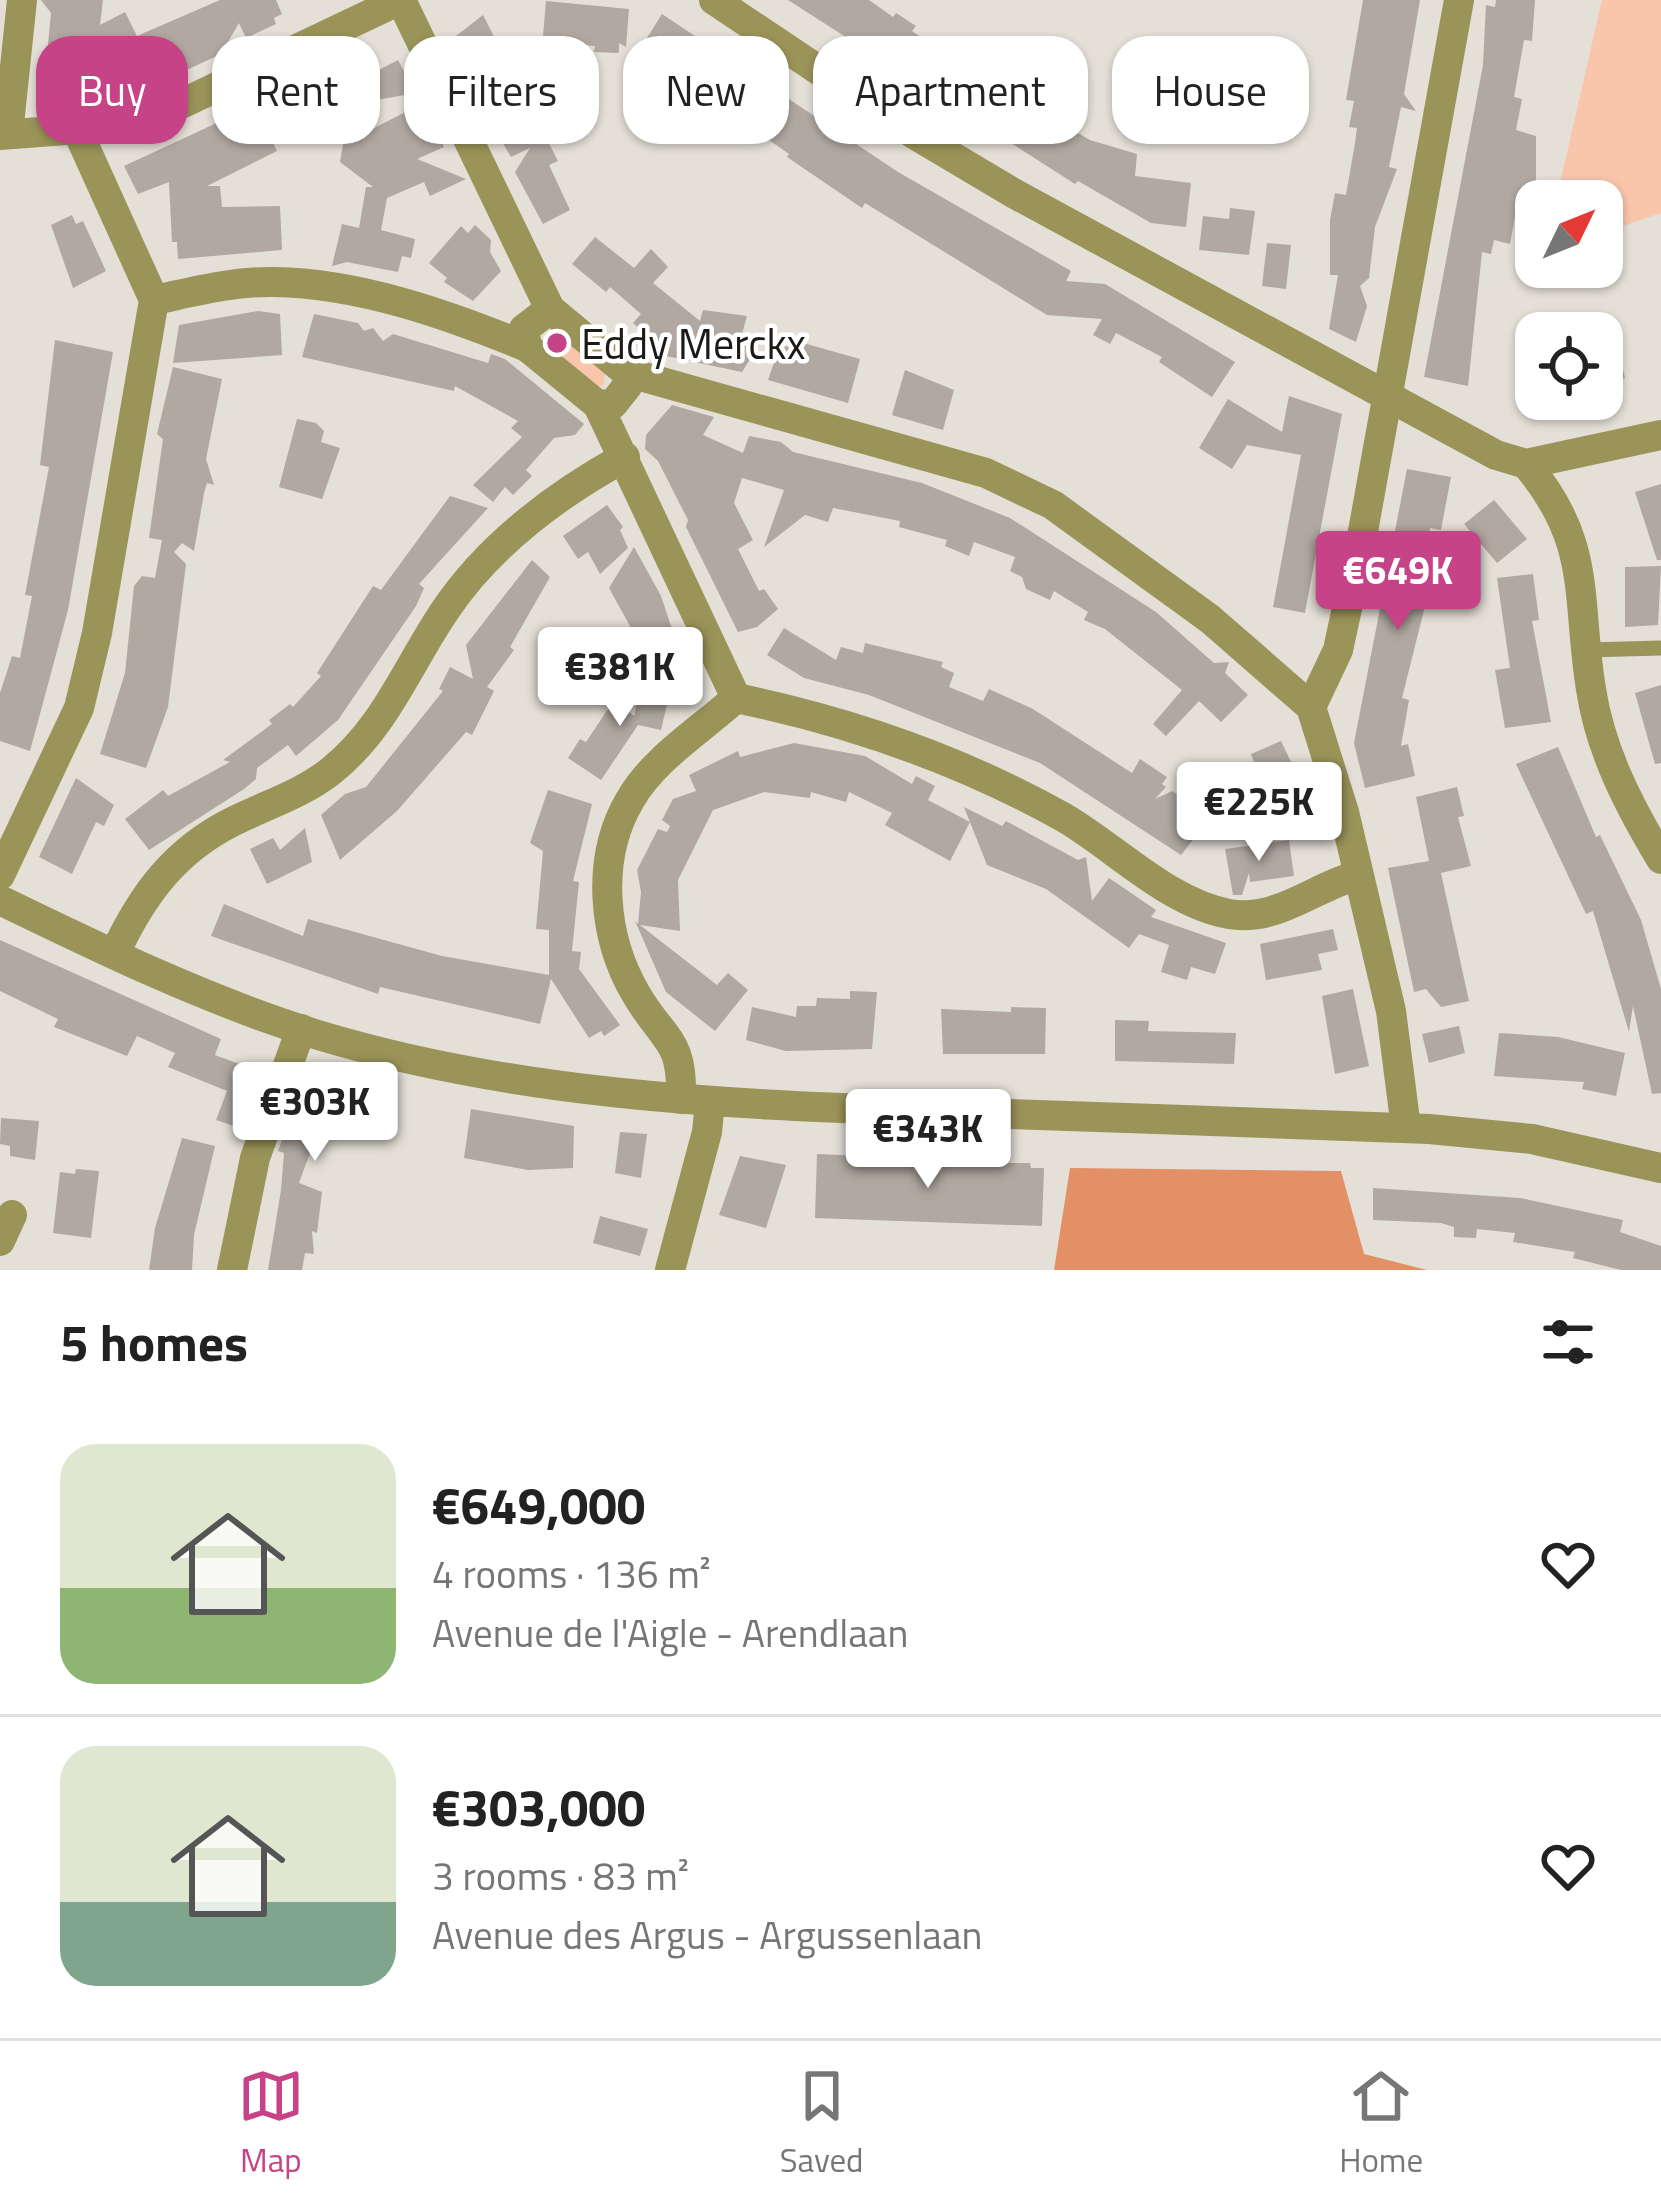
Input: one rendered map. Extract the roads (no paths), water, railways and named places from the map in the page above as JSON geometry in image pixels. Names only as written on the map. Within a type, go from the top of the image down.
[{"type":"street","points":[[22,0],[4,135],[36,133]]},
{"type":"street","points":[[188,102],[400,0],[550,309],[626,372],[986,473],[1053,505],[1210,620],[1311,706],[1391,1011],[1406,1128]]},
{"type":"street","points":[[714,0],[934,146],[1496,455],[1526,464],[1661,435]]},
{"type":"street","points":[[1311,706],[1338,650],[1459,0]]},
{"type":"street","points":[[0,874],[79,708],[97,633],[154,300],[83,144]]},
{"type":"street","points":[[154,300],[270,281],[322,284],[485,330],[527,347],[598,405],[736,698]]},
{"type":"street","points":[[527,347],[524,329],[550,309]]},
{"type":"street","points":[[598,405],[613,404],[628,385],[626,372]]},
{"type":"street","points":[[115,953],[152,884],[178,858],[230,823],[330,771],[387,711],[445,611],[478,567],[535,514],[625,457]]},
{"type":"street","points":[[1526,464],[1563,515],[1586,598],[1587,650],[1604,745],[1661,859]]},
{"type":"street","points":[[736,698],[890,737],[973,769],[1066,819],[1198,905],[1256,915],[1358,875]]},
{"type":"street","points":[[670,1270],[707,1132],[680,1052],[635,993],[616,949],[607,911],[611,852],[629,800],[658,766],[736,698]]},
{"type":"street","points":[[0,900],[301,1029],[519,1080],[696,1101],[1406,1128],[1532,1139],[1661,1168]]},
{"type":"street","points":[[232,1270],[255,1157],[301,1029]]},
{"type":"lane","points":[[1587,650],[1661,648]]},
{"type":"place","name":"Eddy Merckx","points":[[557,343]]}]
